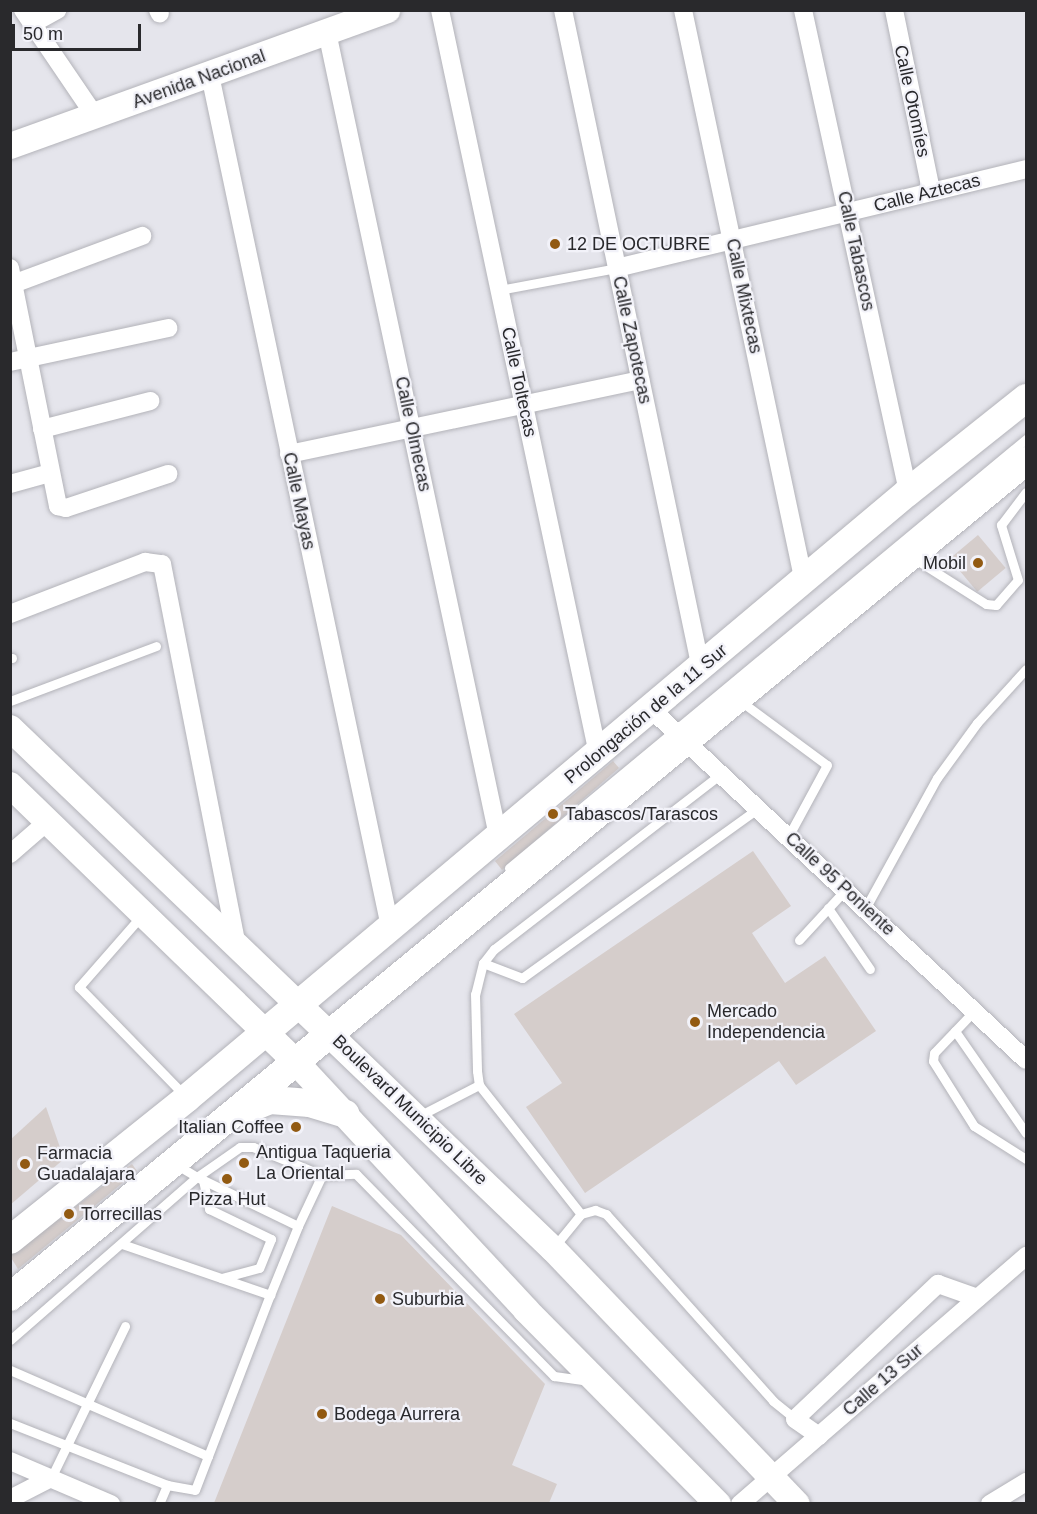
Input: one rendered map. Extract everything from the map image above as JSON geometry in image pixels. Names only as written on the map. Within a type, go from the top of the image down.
[{"type":"main road","name":"Avenida Nacional","points":[[10,146],[387,10]]},
{"type":"main road","name":"Prolongación de la 11 Sur","points":[[279,1045],[313,1017],[390,927],[598,754],[656,712],[708,670],[804,582],[908,492],[1026,398]]},
{"type":"main road","name":"Prolongación de la 11 Sur","points":[[279,1045],[680,734],[736,698],[1026,461]]},
{"type":"main road","name":"Boulevard Municipio Libre","points":[[10,729],[553,1249],[797,1503]]},
{"type":"main road","points":[[10,785],[279,1045],[345,1114],[516,1318],[597,1382],[718,1503]]},
{"type":"main road","points":[[10,1240],[187,1098],[279,1045]]},
{"type":"main road","points":[[10,1297],[212,1128],[279,1045]]},
{"type":"main road","points":[[212,1128],[270,1100],[310,1103],[345,1114]]},
{"type":"street","points":[[57,10],[23,18],[95,116]]},
{"type":"street","name":"Calle Toltecas","points":[[440,10],[598,754]]},
{"type":"street","name":"Calle Zapotecas","points":[[563,10],[640,380],[708,670]]},
{"type":"street","name":"Calle Mixtecas","points":[[683,10],[804,582]]},
{"type":"street","name":"Calle Tabascos","points":[[803,10],[908,492]]},
{"type":"street","name":"Calle Otomíes","points":[[894,10],[931,191]]},
{"type":"street","name":"Calle Olmecas","points":[[327,32],[498,836]]},
{"type":"street","name":"Calle Mayas","points":[[210,75],[390,927]]},
{"type":"street","name":"Calle Aztecas","points":[[617,268],[1026,169]]},
{"type":"street","points":[[142,237],[12,276],[19,360],[42,429],[58,506],[66,508],[168,474]]},
{"type":"street","points":[[19,360],[168,328]]},
{"type":"street","points":[[289,454],[640,380]]},
{"type":"street","points":[[42,429],[150,401]]},
{"type":"street","points":[[10,484],[50,472]]},
{"type":"street","points":[[10,615],[145,562],[162,564],[237,945]]},
{"type":"street","name":"Calle 95 Poniente","points":[[656,712],[1026,1058]]},
{"type":"street","points":[[10,854],[48,821]]},
{"type":"street","name":"Calle 13 Sur","points":[[740,1503],[1026,1256]]},
{"type":"street","points":[[819,1436],[795,1419],[938,1284],[978,1298]]},
{"type":"street","points":[[10,1461],[111,1503]]},
{"type":"street","points":[[10,1499],[51,1478]]},
{"type":"street","points":[[990,1503],[1026,1482]]},
{"type":"lane","points":[[499,290],[617,268]]},
{"type":"lane","points":[[769,625],[1026,404]]},
{"type":"lane","points":[[503,873],[680,734],[1026,439]]},
{"type":"lane","points":[[911,556],[986,604],[996,605],[1018,580],[1001,525],[1026,492]]},
{"type":"lane","points":[[10,701],[156,645]]},
{"type":"lane","points":[[866,907],[938,778],[976,723],[1026,669]]},
{"type":"lane","points":[[736,698],[826,765],[789,835]]},
{"type":"lane","points":[[418,920],[656,712]]},
{"type":"lane","points":[[581,1214],[479,1085],[475,994],[483,963],[494,949],[722,774]]},
{"type":"lane","points":[[483,963],[522,978],[759,808]]},
{"type":"lane","points":[[800,940],[846,889]]},
{"type":"lane","points":[[828,908],[870,969]]},
{"type":"lane","points":[[143,913],[79,987],[187,1098]]},
{"type":"lane","points":[[313,1017],[376,980]]},
{"type":"lane","points":[[975,1010],[934,1053],[933,1061],[975,1126],[1026,1159]]},
{"type":"lane","points":[[955,1032],[1026,1133]]},
{"type":"lane","points":[[10,1290],[279,1045]]},
{"type":"lane","points":[[10,1253],[230,1078]]},
{"type":"lane","points":[[417,1117],[479,1085]]},
{"type":"lane","points":[[10,1340],[200,1179],[246,1146],[322,1175],[357,1174],[516,1318]]},
{"type":"lane","points":[[173,1162],[200,1179],[298,1226]]},
{"type":"lane","points":[[10,1423],[167,1485],[193,1491],[298,1226],[322,1175]]},
{"type":"lane","points":[[200,1179],[209,1209],[271,1239],[259,1268],[221,1278]]},
{"type":"lane","points":[[553,1249],[581,1214],[595,1210],[606,1214],[773,1401],[795,1419]]},
{"type":"lane","points":[[122,1244],[270,1295]]},
{"type":"lane","points":[[51,1478],[125,1326]]},
{"type":"lane","points":[[10,1370],[208,1456]]},
{"type":"lane","points":[[159,1503],[167,1485]]},
{"type":"building","name":"Mobil","points":[[978,535],[1006,568],[977,592],[950,559]]},
{"type":"building","points":[[613,761],[619,768],[502,870],[495,861]]},
{"type":"building","name":"Mercado Independencia","points":[[753,851],[791,906],[752,933],[785,983],[825,956],[876,1031],[796,1085],[779,1061],[585,1193],[526,1107],[562,1083],[514,1014]]},
{"type":"building","points":[[46,1107],[64,1159],[10,1205],[10,1140]]},
{"type":"building","points":[[132,1164],[137,1171],[18,1269],[10,1256]]},
{"type":"building","points":[[332,1206],[401,1235],[545,1384],[512,1465],[557,1484],[549,1503],[214,1503]]},
{"type":"place","name":"12 DE OCTUBRE","points":[[555,244]]},
{"type":"place","name":"Mobil","points":[[978,563]]},
{"type":"place","name":"Tabascos/Tarascos","points":[[553,814]]},
{"type":"place","name":"Mercado Independencia","points":[[695,1022]]},
{"type":"place","name":"Italian Coffee","points":[[296,1127]]},
{"type":"place","name":"Antigua Taqueria La Oriental","points":[[244,1163]]},
{"type":"place","name":"Farmacia Guadalajara","points":[[25,1164]]},
{"type":"place","name":"Pizza Hut","points":[[227,1179]]},
{"type":"place","name":"Torrecillas","points":[[69,1214]]},
{"type":"place","name":"Suburbia","points":[[380,1299]]},
{"type":"place","name":"Bodega Aurrera","points":[[322,1414]]}]
